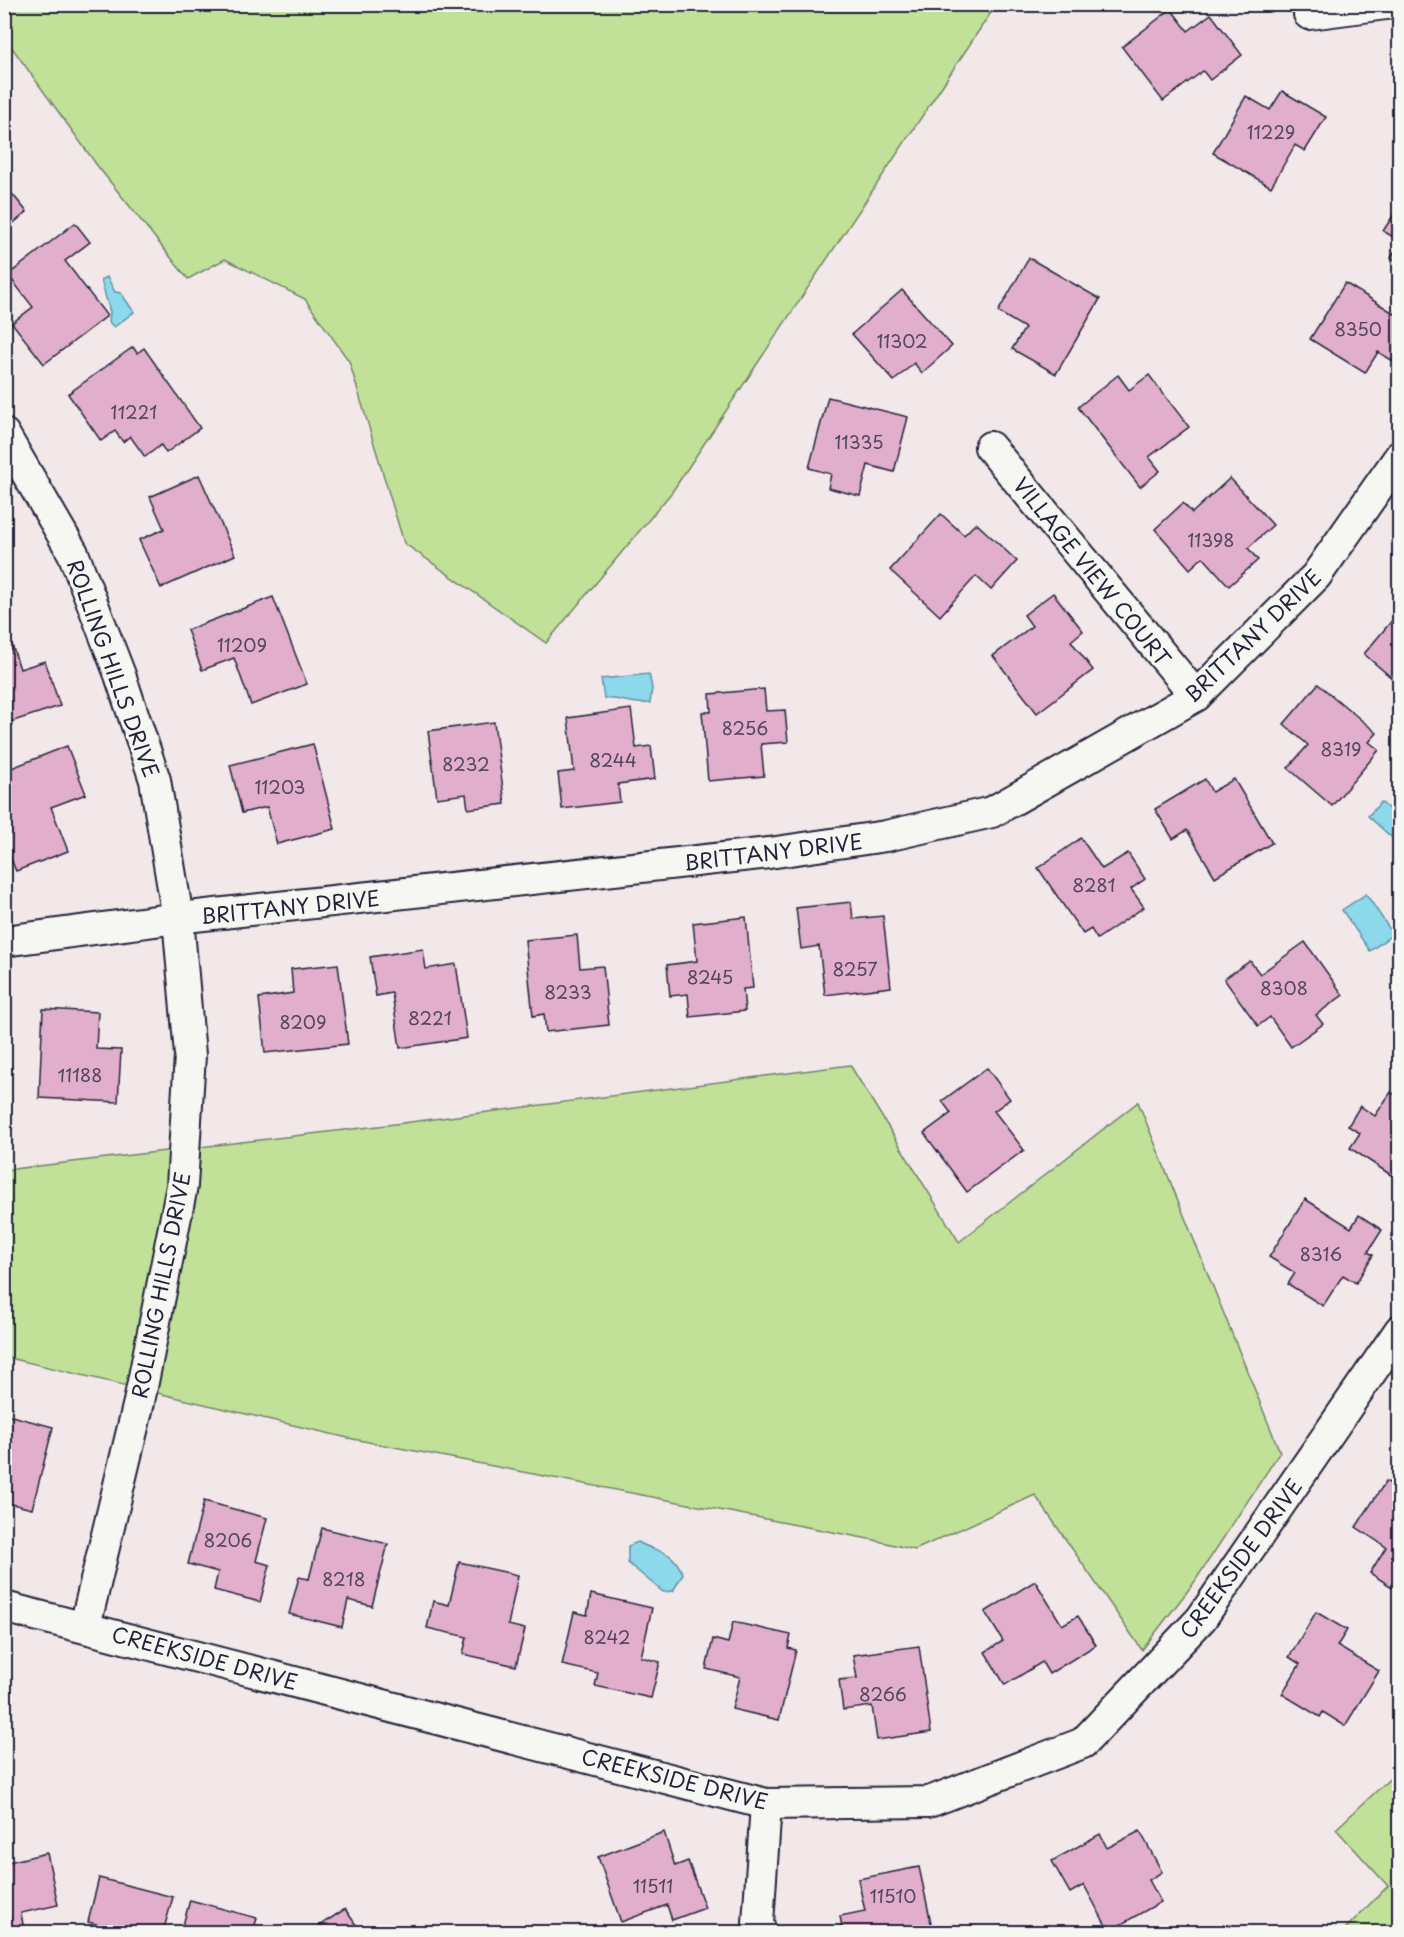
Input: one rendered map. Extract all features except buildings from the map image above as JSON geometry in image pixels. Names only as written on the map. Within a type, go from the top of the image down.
[{"type":"street","points":[[1309,14],[1386,4]]},
{"type":"street","name":"ROLLING HILLS DRIVE","points":[[4,434],[73,553],[120,675],[155,780],[178,918],[190,1055],[182,1186],[139,1402],[85,1626]]},
{"type":"street","name":"VILLAGE VIEW COURT","points":[[990,447],[1196,696]]},
{"type":"street","name":"BRITTANY DRIVE","points":[[4,941],[178,918],[769,853],[886,836],[992,812],[1196,696],[1316,576],[1400,456]]},
{"type":"street","name":"CREEKSIDE DRIVE","points":[[4,1607],[85,1626],[766,1804],[929,1802],[1083,1743],[1201,1619],[1400,1330]]},
{"type":"street","points":[[761,1932],[758,1923],[766,1804]]},
{"type":"green space","points":[[4,5],[996,5],[672,492],[546,643],[404,543],[349,361],[305,299],[225,259],[188,279],[99,168],[5,38]]},
{"type":"green space","points":[[850,1065],[959,1242],[1138,1102],[1280,1452],[1193,1584],[1142,1650],[1035,1495],[915,1550],[874,1540],[348,1438],[5,1357],[5,1170],[387,1125]]},
{"type":"green space","points":[[1399,1770],[1399,1932],[1342,1932],[1388,1886],[1336,1829]]},
{"type":"water","points":[[107,277],[115,292],[121,293],[134,312],[114,327],[109,322],[110,312],[101,280]]},
{"type":"water","points":[[649,674],[652,688],[650,703],[604,698],[601,679]]},
{"type":"water","points":[[1381,802],[1399,818],[1399,844],[1368,816]]},
{"type":"water","points":[[1366,894],[1393,934],[1370,951],[1342,910]]},
{"type":"water","points":[[638,1542],[664,1552],[674,1559],[683,1574],[673,1591],[663,1592],[628,1563],[628,1546]]}]
